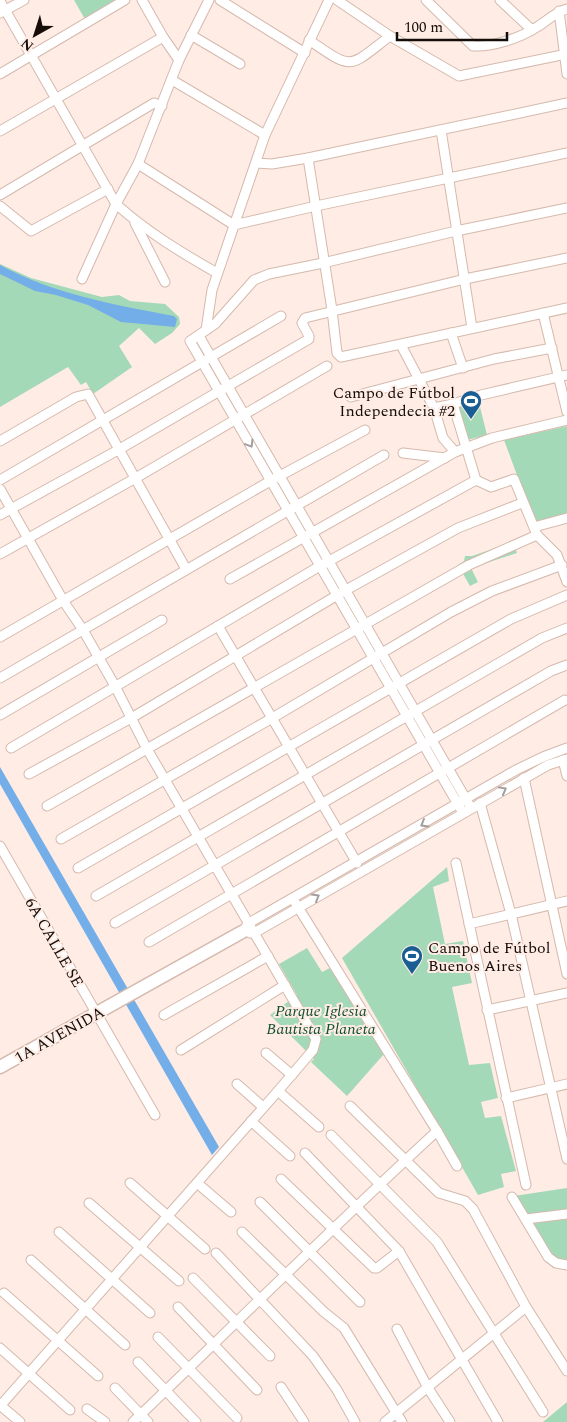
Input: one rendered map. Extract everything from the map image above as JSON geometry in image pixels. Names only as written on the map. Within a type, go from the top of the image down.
[{"type":"street","points":[[3,12],[24,0]]},
{"type":"street","points":[[0,74],[125,0]]},
{"type":"street","points":[[142,0],[163,37],[179,60]]},
{"type":"street","points":[[82,279],[116,204],[138,164],[179,60],[209,0]]},
{"type":"street","points":[[220,0],[305,52]]},
{"type":"street","points":[[329,0],[265,136],[217,273],[202,333],[206,358],[218,390],[272,480],[292,507],[324,563],[346,590],[374,659],[460,809]]},
{"type":"street","points":[[337,0],[390,36],[459,76],[566,54]]},
{"type":"street","points":[[426,0],[473,46],[496,43],[532,30],[563,10],[567,74]]},
{"type":"street","points":[[500,0],[532,30]]},
{"type":"street","points":[[0,2],[3,12],[31,55],[116,204],[134,220],[172,247],[217,273]]},
{"type":"street","points":[[191,35],[240,64]]},
{"type":"street","points":[[309,40],[340,62],[347,63],[359,60],[390,36]]},
{"type":"street","points":[[0,131],[163,37]]},
{"type":"street","points":[[172,80],[265,136]]},
{"type":"street","points":[[0,195],[154,103],[162,106]]},
{"type":"street","points":[[256,163],[272,164],[308,158],[567,103]]},
{"type":"street","points":[[442,130],[472,328]]},
{"type":"street","points":[[138,164],[234,225],[567,153]]},
{"type":"street","points":[[308,158],[337,353],[341,357],[400,346],[472,328],[567,308]]},
{"type":"street","points":[[0,206],[31,231],[108,189]]},
{"type":"street","points":[[292,507],[281,477],[227,385],[190,341],[225,314],[241,292],[254,280],[269,274],[324,263],[456,230],[567,208]]},
{"type":"street","points":[[134,220],[165,282]]},
{"type":"street","points":[[0,515],[118,450],[308,339],[310,336],[303,320],[332,310],[465,279],[567,258]]},
{"type":"street","points":[[543,313],[552,348],[563,376],[567,412]]},
{"type":"street","points":[[0,480],[206,358],[281,316]]},
{"type":"street","points":[[451,333],[462,368]]},
{"type":"street","points":[[400,346],[434,408],[444,438],[455,452]]},
{"type":"street","points":[[352,397],[462,368],[552,348]]},
{"type":"street","points":[[0,554],[134,479],[327,366]]},
{"type":"street","points":[[434,408],[563,376]]},
{"type":"street","points":[[0,441],[84,394],[88,394],[101,421],[186,569]]},
{"type":"street","points":[[453,404],[476,480],[491,486],[514,479],[522,502],[536,531],[557,555],[567,582]]},
{"type":"street","points":[[230,579],[455,452],[492,438],[567,420]]},
{"type":"street","points":[[0,638],[272,480],[281,477],[365,430]]},
{"type":"street","points":[[403,453],[446,458]]},
{"type":"street","points":[[0,678],[384,455]]},
{"type":"street","points":[[11,748],[324,563],[476,480]]},
{"type":"street","points":[[0,489],[64,602],[83,630],[133,717],[147,749],[231,893],[248,929],[268,956],[316,1039],[313,1050],[278,1091],[0,1406],[20,1422]]},
{"type":"street","points":[[29,774],[133,717],[337,595],[458,528],[522,502]]},
{"type":"street","points":[[47,806],[468,565],[536,531],[567,518]]},
{"type":"street","points":[[324,563],[337,595],[382,654],[469,804]]},
{"type":"street","points":[[61,839],[274,718],[451,612],[492,591],[562,565]]},
{"type":"street","points":[[78,868],[510,619],[567,596]]},
{"type":"street","points":[[0,715],[162,620]]},
{"type":"street","points":[[218,626],[256,686],[305,775],[357,863]]},
{"type":"street","points":[[96,896],[415,710],[542,638],[567,628]]},
{"type":"street","points":[[114,923],[431,738],[551,671],[567,665]]},
{"type":"street","points":[[149,942],[565,700]]},
{"type":"street","points":[[248,929],[293,899],[469,804],[516,770],[567,748]]},
{"type":"street","points":[[469,804],[480,803],[524,778],[565,759],[567,776]]},
{"type":"street","points":[[524,778],[567,974]]},
{"type":"street","points":[[480,803],[511,914],[549,1088],[564,1130],[567,1159]]},
{"type":"street","points":[[248,929],[298,908],[460,809]]},
{"type":"street","name":"6A CALLE SE","points":[[0,846],[155,1116]]},
{"type":"street","points":[[456,863],[526,1184]]},
{"type":"street","points":[[293,899],[457,1166]]},
{"type":"street","points":[[469,924],[567,901]]},
{"type":"street","name":"1A AVENIDA","points":[[0,1067],[248,929]]},
{"type":"street","points":[[164,1015],[268,956]]},
{"type":"street","points":[[181,1050],[285,985]]},
{"type":"street","points":[[487,1010],[567,993]]},
{"type":"street","points":[[266,1053],[292,1074]]},
{"type":"street","points":[[238,1084],[263,1107]]},
{"type":"street","points":[[506,1098],[567,1084]]},
{"type":"street","points":[[278,1091],[319,1127]]},
{"type":"street","points":[[350,1106],[439,1193],[453,1195],[465,1201],[473,1209],[526,1307],[567,1371]]},
{"type":"street","points":[[251,1121],[290,1156]]},
{"type":"street","points":[[133,1422],[238,1323],[404,1160],[437,1131]]},
{"type":"street","points":[[330,1135],[437,1242],[543,1412]]},
{"type":"street","points":[[305,1153],[399,1251],[498,1422]]},
{"type":"street","points":[[282,1179],[374,1268],[378,1268],[399,1251]]},
{"type":"street","points":[[197,1182],[231,1212]]},
{"type":"street","points":[[130,1183],[205,1250]]},
{"type":"street","points":[[512,1196],[548,1256],[556,1264],[567,1264]]},
{"type":"street","points":[[260,1202],[360,1302]]},
{"type":"street","points":[[89,1203],[179,1281]]},
{"type":"street","points":[[526,1219],[567,1214]]},
{"type":"street","points":[[59,1232],[150,1313]]},
{"type":"street","points":[[242,1232],[324,1312],[344,1328],[402,1422]]},
{"type":"street","points":[[216,1253],[261,1299],[325,1371],[355,1422]]},
{"type":"street","points":[[31,1260],[125,1345]]},
{"type":"street","points":[[193,1278],[270,1356]]},
{"type":"street","points":[[4,1293],[98,1376]]},
{"type":"street","points":[[178,1307],[257,1390]]},
{"type":"street","points":[[385,1422],[526,1307]]},
{"type":"street","points":[[397,1329],[428,1388],[450,1422]]},
{"type":"street","points":[[158,1337],[238,1418]]},
{"type":"street","points":[[0,1348],[70,1410]]},
{"type":"street","points":[[138,1362],[196,1422]]},
{"type":"street","points":[[281,1387],[304,1422]]},
{"type":"street","points":[[115,1388],[148,1422]]},
{"type":"street","points":[[87,1409],[105,1422]]},
{"type":"green space","points":[[74,0],[122,0],[86,21]]},
{"type":"green space","points":[[0,264],[31,278],[102,297],[119,295],[130,301],[165,304],[179,317],[180,324],[172,333],[155,344],[139,328],[119,346],[132,367],[93,394],[86,382],[81,385],[68,367],[0,407]]},
{"type":"green space","name":"Campo de Fútbol Independecia #2","points":[[478,399],[487,435],[463,441],[455,405]]},
{"type":"green space","points":[[567,426],[567,522],[537,529],[504,440]]},
{"type":"green space","points":[[513,542],[517,553],[471,568],[478,582],[470,586],[458,565],[464,561],[465,556],[472,556]]},
{"type":"green space","points":[[447,867],[449,881],[433,887],[445,944],[463,941],[472,983],[452,987],[469,1065],[490,1063],[498,1098],[481,1102],[485,1118],[501,1116],[516,1171],[501,1174],[504,1187],[478,1195],[342,958]]},
{"type":"green space","name":"Parque Iglesia Bautista Planeta","points":[[307,948],[322,972],[330,968],[384,1054],[347,1096],[311,1062],[314,1059],[270,1015],[297,995],[279,964]]},
{"type":"green space","points":[[567,1188],[567,1267],[553,1268],[514,1196]]},
{"type":"green space","points":[[567,1402],[567,1422],[543,1422]]},
{"type":"water","points":[[0,265],[41,284],[63,291],[107,303],[174,316],[177,319],[175,327],[121,322],[88,305],[35,291],[0,274]]},
{"type":"water","points":[[0,767],[219,1147],[212,1155],[0,784]]},
{"type":"place","name":"Campo de Fútbol Independecia #2","points":[[471,420]]},
{"type":"place","name":"Campo de Fútbol Buenos Aires","points":[[412,975]]}]
